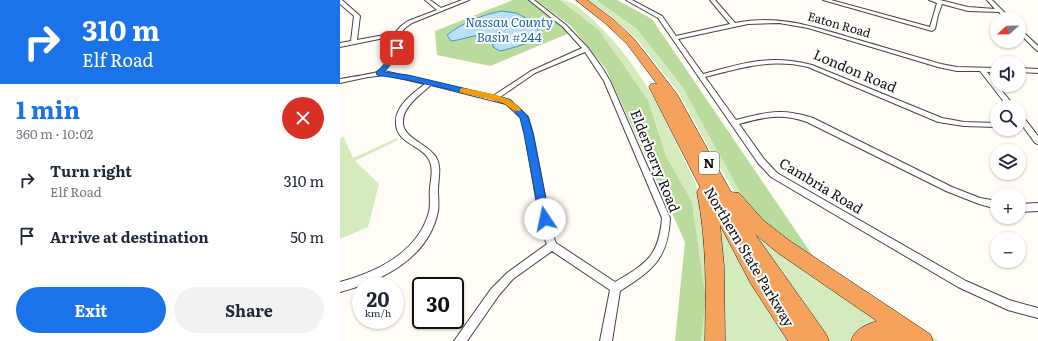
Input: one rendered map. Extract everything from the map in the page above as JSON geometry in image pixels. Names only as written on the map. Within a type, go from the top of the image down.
[{"type":"highway","name":"Northern State Parkway","points":[[572,0],[606,28],[641,66],[745,233],[819,341]]},
{"type":"highway","name":"Northern State Parkway","points":[[581,0],[610,22],[631,42],[671,94],[704,168],[758,278],[800,341]]},
{"type":"highway","points":[[704,168],[705,193],[713,232],[717,278],[715,341]]},
{"type":"highway","points":[[704,168],[768,235],[810,266],[923,341]]},
{"type":"highway","points":[[861,341],[866,336],[882,331],[892,333],[907,341]]},
{"type":"street","points":[[426,0],[440,10]]},
{"type":"street","points":[[379,73],[391,61],[396,52],[397,34],[403,27],[410,22],[467,0]]},
{"type":"street","name":"Elderberry Road","points":[[531,0],[569,29],[586,49],[607,81],[666,218],[666,233],[660,252],[640,274],[615,288]]},
{"type":"street","name":"Cambria Road","points":[[628,0],[660,17],[761,161],[774,175],[962,284],[1008,305],[1038,313]]},
{"type":"street","points":[[712,0],[734,25]]},
{"type":"street","points":[[825,0],[932,29],[940,2]]},
{"type":"street","points":[[931,0],[973,10],[1000,11]]},
{"type":"street","points":[[989,0],[1000,11]]},
{"type":"street","points":[[341,4],[357,16],[354,42]]},
{"type":"street","name":"Eaton Road","points":[[675,38],[757,21],[789,22],[940,66],[957,69],[990,70]]},
{"type":"street","points":[[340,45],[397,34]]},
{"type":"street","points":[[1026,37],[1038,49]]},
{"type":"street","points":[[494,98],[533,72],[586,49]]},
{"type":"street","name":"London Road","points":[[702,76],[766,60],[791,60],[810,66],[941,120],[964,124],[990,125]]},
{"type":"street","points":[[982,70],[1006,100]]},
{"type":"street","points":[[1026,70],[1038,71]]},
{"type":"street","points":[[340,81],[379,73],[494,98],[508,102],[516,109],[524,117],[529,134],[547,233],[552,246],[615,288],[606,341]]},
{"type":"street","points":[[340,287],[377,275],[394,265],[410,251],[429,227],[434,213],[435,171],[433,159],[427,150],[404,136],[399,124],[400,116],[407,104],[430,83]]},
{"type":"street","points":[[734,123],[772,113],[796,114],[950,189],[979,201],[990,203]]},
{"type":"street","points":[[1026,129],[1038,141]]},
{"type":"street","points":[[1026,208],[1038,207]]},
{"type":"street","points":[[460,341],[495,292],[510,276],[552,246]]},
{"type":"green space","points":[[513,0],[531,0],[572,32],[490,66],[437,55],[435,31]],"holes":[[[502,11],[516,13],[536,23],[539,34],[526,43],[516,47],[500,51],[493,47],[493,37],[487,34],[447,35],[476,19]]]},
{"type":"green space","points":[[536,0],[560,0],[599,30],[648,100],[666,156],[692,202],[706,299],[701,341],[675,341],[685,242],[606,69],[571,26]]},
{"type":"green space","points":[[560,0],[572,3],[587,14],[605,32],[632,64],[654,98],[695,183],[703,211],[710,267],[711,341],[701,341],[706,299],[692,202],[666,156],[648,100],[599,30]]},
{"type":"green space","points":[[587,0],[596,0],[636,28],[815,259],[939,341],[929,341],[815,265],[742,203],[721,170],[679,93],[640,43],[612,17]]},
{"type":"green space","points":[[596,0],[617,0],[652,19],[815,259],[795,247],[749,208],[683,88],[636,28]]},
{"type":"green space","points":[[343,136],[353,158],[397,138],[398,140],[355,161],[379,184],[368,227],[340,239],[340,139]]},
{"type":"green space","points":[[718,222],[790,341],[720,341]]},
{"type":"green space","points":[[749,224],[900,333],[853,341],[827,341],[779,274]]},
{"type":"water","name":"Nassau County Basin #244","points":[[502,11],[516,13],[536,23],[539,34],[526,43],[500,51],[493,47],[493,37],[488,35],[477,35],[451,41],[447,35],[473,20],[488,14]]},
{"type":"slow traffic","points":[[463,90],[508,102],[517,109]]},
{"type":"route","points":[[397,48],[391,61],[379,73],[408,78],[508,102],[524,117],[529,134],[545,219]]}]
